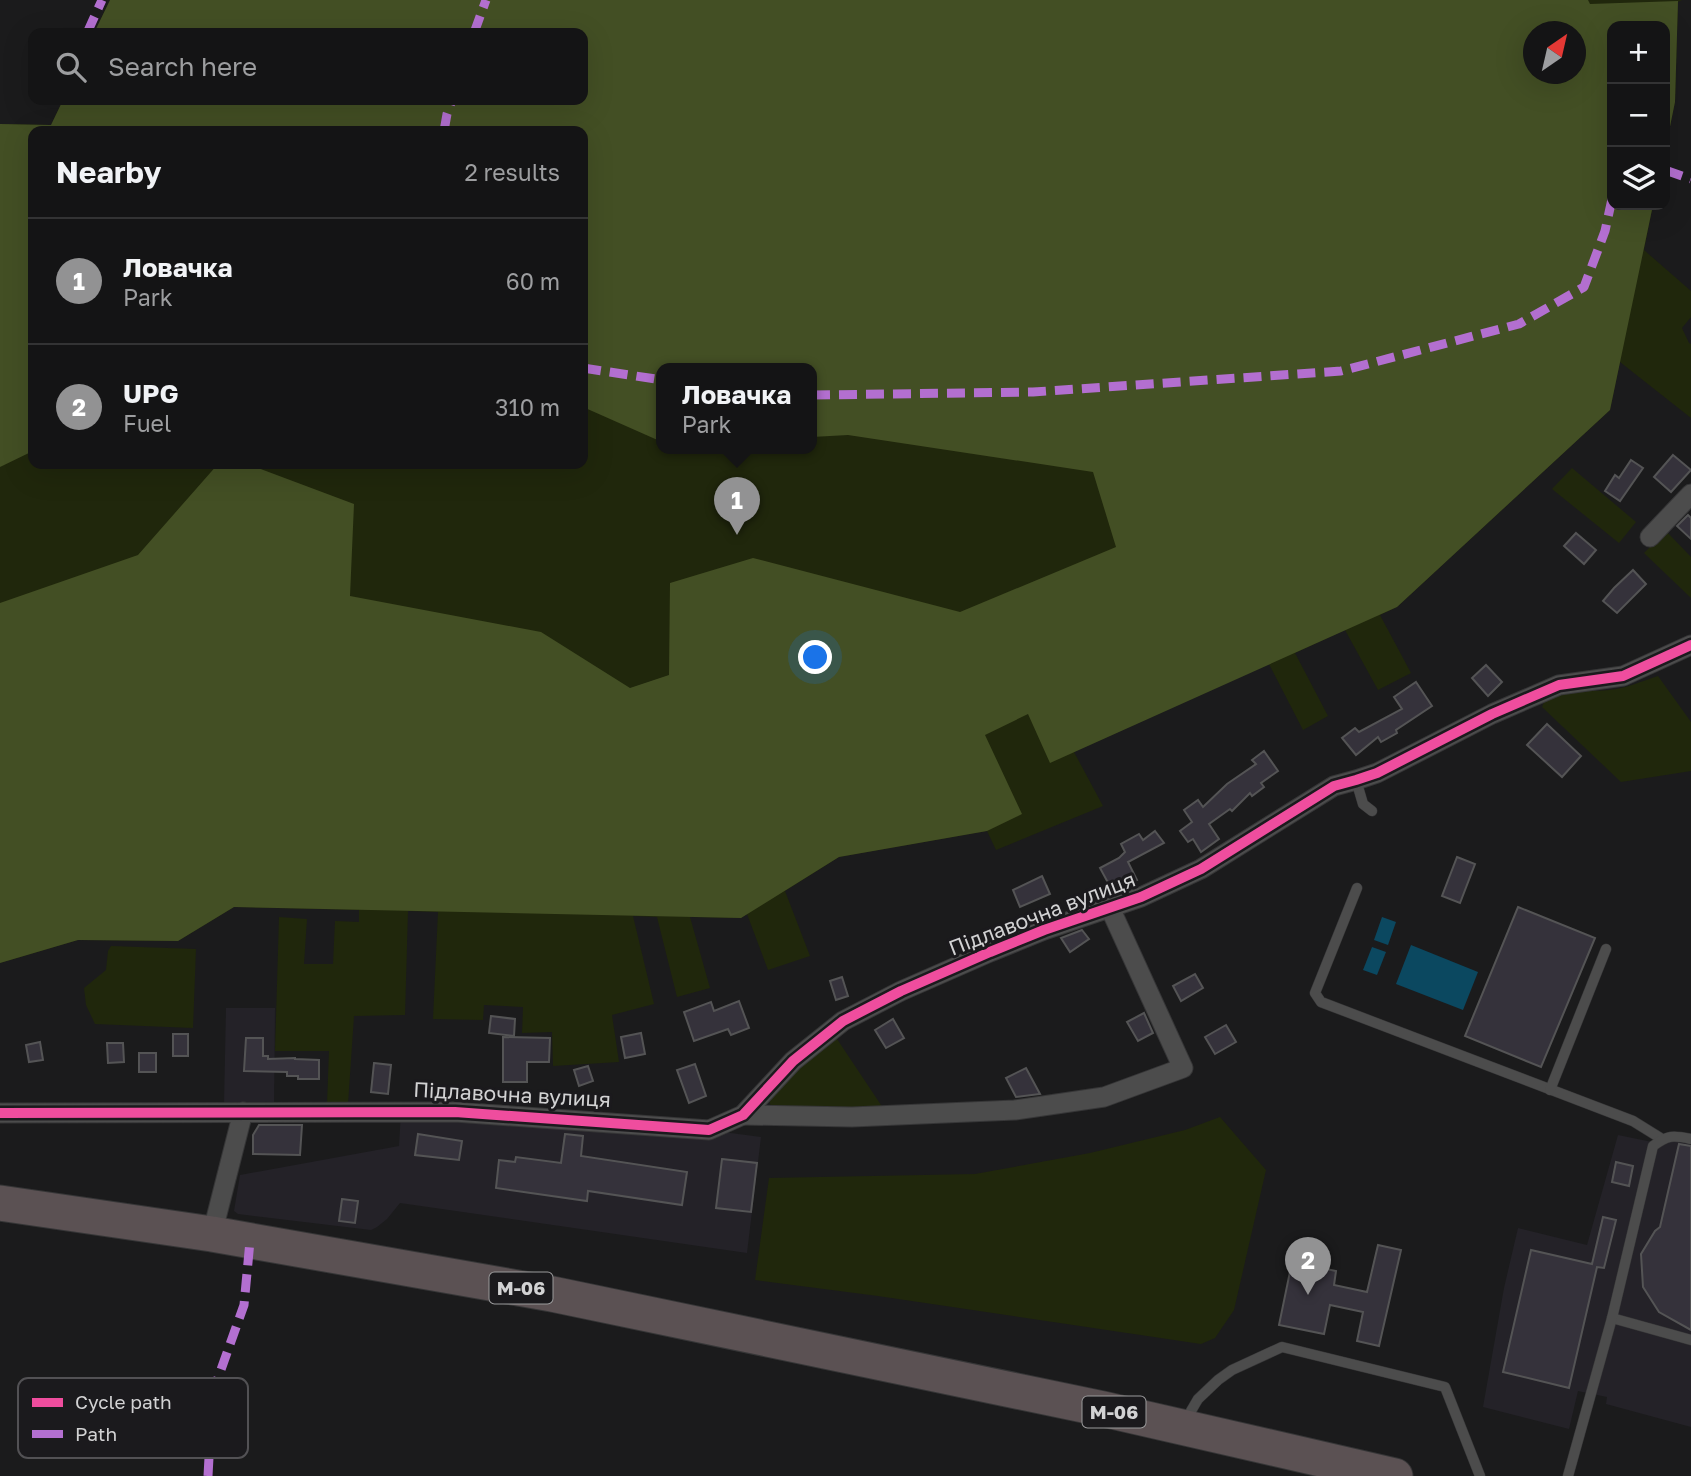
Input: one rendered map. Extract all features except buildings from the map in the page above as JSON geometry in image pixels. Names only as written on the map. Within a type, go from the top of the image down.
[{"type":"highway","name":"М-06","points":[[0,1203],[212,1234],[552,1294],[1090,1406],[1395,1476]]},
{"type":"street","points":[[1650,537],[1691,494]]},
{"type":"street","name":"Підлавочна вулиця","points":[[0,1113],[455,1112],[709,1130],[743,1115],[793,1061],[843,1021],[901,991],[1044,930],[1141,897],[1201,869],[1334,786],[1377,772],[1492,714],[1559,685],[1623,677],[1691,645]]},
{"type":"street","name":"Підлавочна вулиця","points":[[743,1115],[852,1117],[1016,1110],[1104,1097],[1183,1068],[1110,908]]},
{"type":"street","points":[[212,1234],[243,1112]]},
{"type":"lane","points":[[1356,780],[1363,804],[1372,811]]},
{"type":"lane","points":[[1357,888],[1315,993],[1321,1002],[1633,1121],[1662,1139]]},
{"type":"lane","points":[[1550,1090],[1606,949]]},
{"type":"lane","points":[[1568,1476],[1612,1318],[1653,1146],[1674,1135],[1691,1139]]},
{"type":"lane","points":[[1612,1318],[1691,1340]]},
{"type":"lane","points":[[1190,1429],[1191,1411],[1198,1399],[1218,1380],[1232,1370],[1282,1347],[1445,1387],[1480,1476]]},
{"type":"shaded area","points":[[226,1008],[275,1008],[274,1105],[224,1105]]},
{"type":"shaded area","points":[[401,1112],[708,1130],[761,1137],[747,1253],[400,1203],[387,1219],[371,1230],[238,1214],[234,1211],[240,1175],[399,1146]]},
{"type":"shaded area","points":[[1618,1135],[1657,1143],[1691,1139],[1691,1427],[1606,1404],[1607,1397],[1578,1391],[1569,1429],[1483,1407],[1504,1288],[1518,1228],[1587,1245]]},
{"type":"green space","points":[[110,0],[1682,0],[1678,2],[1675,102],[1670,126],[1670,21],[1607,21],[1607,210],[1652,210],[1644,250],[1691,291],[1691,317],[1682,328],[1691,344],[1691,418],[1620,362],[1610,410],[1397,607],[1380,615],[1411,673],[1378,690],[1345,630],[1295,653],[1328,716],[1303,730],[1269,664],[1074,752],[1103,806],[996,850],[987,831],[839,857],[785,891],[810,956],[768,970],[747,914],[741,918],[690,917],[710,988],[677,997],[657,917],[633,916],[654,1004],[612,1015],[619,1062],[553,1066],[552,1032],[522,1033],[523,1007],[484,1005],[483,1020],[433,1019],[438,912],[408,911],[405,1015],[354,1016],[348,1104],[327,1104],[329,1051],[275,1051],[279,917],[307,919],[304,964],[333,964],[335,921],[359,922],[359,910],[234,907],[178,941],[78,940],[0,963],[0,124],[51,125],[61,105],[588,105],[588,28],[96,28]]},
{"type":"green space","points":[[110,0],[1588,0],[1590,4],[1678,1],[1675,102],[1670,126],[1670,21],[1607,21],[1607,210],[1652,210],[1610,410],[1397,607],[1050,763],[1028,714],[985,735],[1022,814],[987,831],[839,857],[741,918],[234,907],[178,941],[78,940],[0,963],[0,603],[138,555],[214,469],[260,469],[354,504],[350,596],[541,632],[630,688],[669,675],[670,583],[753,558],[960,612],[1116,547],[1093,472],[848,435],[817,437],[817,363],[656,363],[656,439],[588,409],[588,126],[28,126],[28,453],[0,467],[0,124],[51,125],[61,105],[588,105],[588,28],[96,28]]},
{"type":"green space","points":[[1572,468],[1636,522],[1619,543],[1552,489]]},
{"type":"green space","points":[[1666,531],[1691,557],[1691,598],[1644,553]]},
{"type":"green space","points":[[1658,676],[1691,722],[1691,771],[1621,782],[1542,707],[1544,702],[1561,694],[1615,689]]},
{"type":"green space","points":[[111,946],[196,949],[193,1028],[95,1024],[86,1005],[84,988],[106,970]]},
{"type":"green space","points":[[835,1036],[883,1108],[771,1108],[769,1099],[775,1088]]},
{"type":"green space","points":[[1220,1117],[1266,1170],[1234,1310],[1215,1338],[1201,1344],[755,1280],[769,1178],[975,1174],[1090,1153],[1185,1130]]},
{"type":"water","points":[[1382,917],[1396,922],[1388,945],[1374,940]]},
{"type":"water","points":[[1411,945],[1478,972],[1463,1010],[1396,984]]},
{"type":"water","points":[[1372,947],[1386,952],[1377,975],[1363,970]]},
{"type":"marked path","points":[[89,28],[102,0]]},
{"type":"marked path","points":[[476,28],[486,0]]},
{"type":"marked path","points":[[445,126],[450,105]]},
{"type":"marked path","points":[[1670,172],[1691,179]]},
{"type":"marked path","points":[[817,395],[1033,392],[1341,371],[1519,324],[1584,287],[1605,231],[1610,210]]},
{"type":"marked path","points":[[588,369],[656,379]]},
{"type":"marked path","points":[[218,1378],[244,1305],[250,1241]]},
{"type":"marked path","points":[[208,1476],[209,1458]]},
{"type":"cycle path","points":[[0,1113],[455,1112],[709,1130],[743,1115],[793,1061],[843,1021],[901,991],[1044,930],[1141,897],[1201,869],[1334,786],[1377,773],[1492,714],[1559,685],[1623,676],[1691,645]]},
{"type":"place","name":"Ловачка","points":[[737,535]]},
{"type":"place","name":"UPG","points":[[1308,1295]]}]
